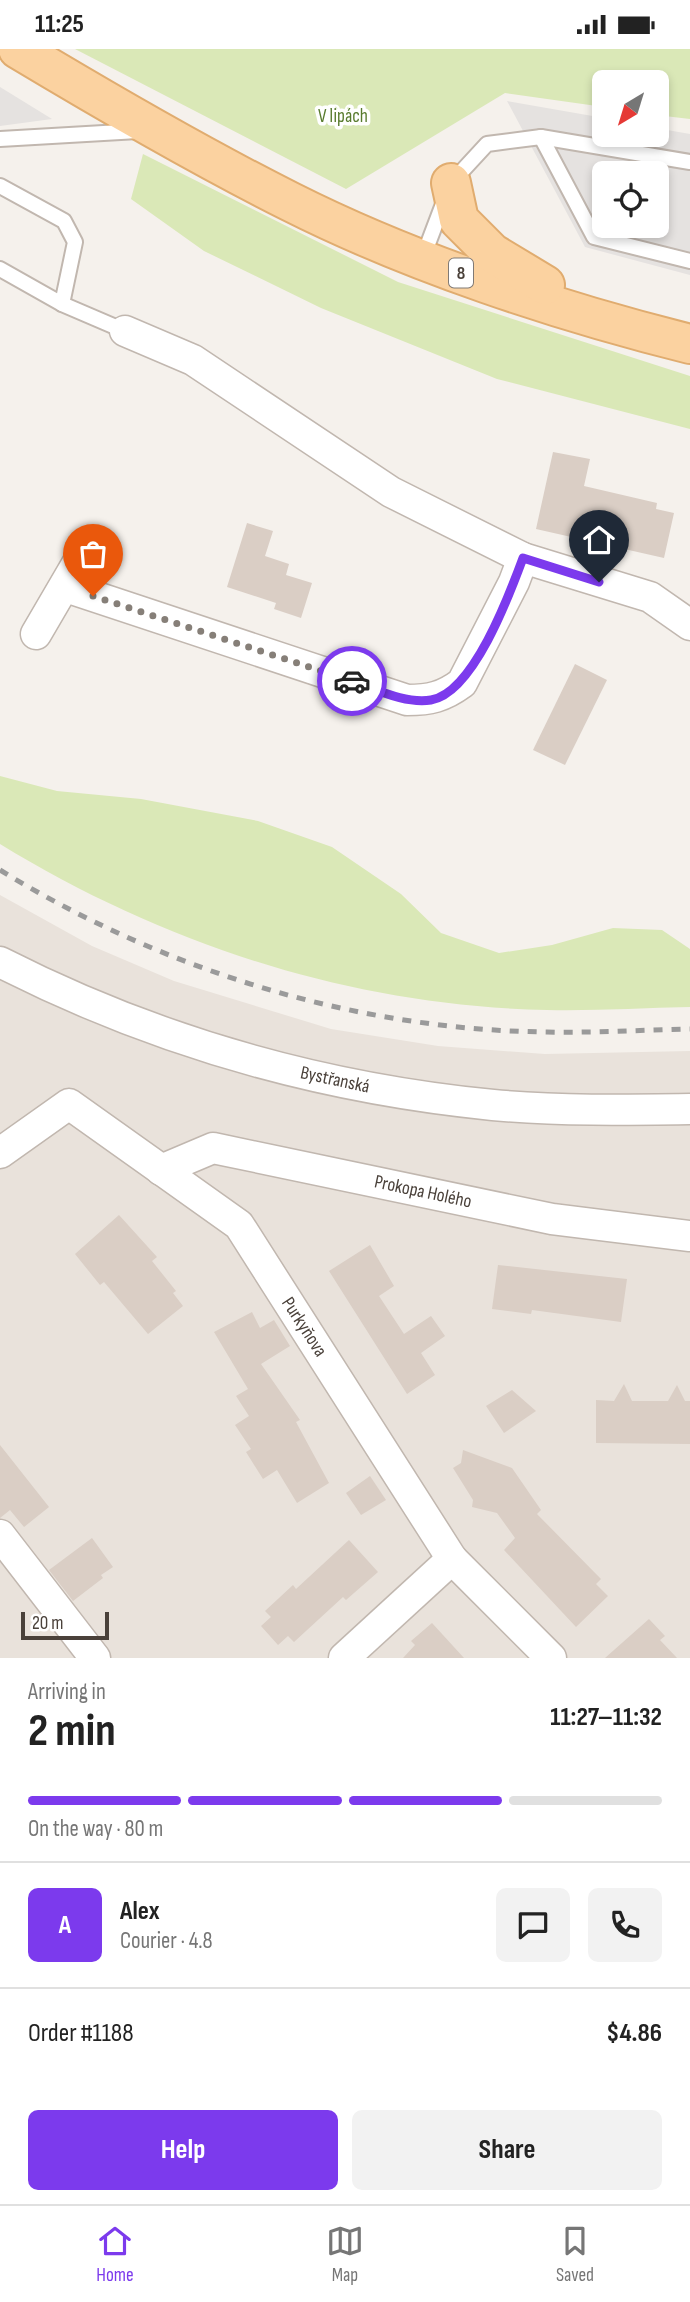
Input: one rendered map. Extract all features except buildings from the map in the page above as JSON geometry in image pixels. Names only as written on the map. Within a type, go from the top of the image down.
[{"type":"main road","name":"8","points":[[18,49],[154,130],[293,204],[422,259],[634,330],[690,344]]},
{"type":"main road","points":[[451,183],[459,220],[492,253],[540,282],[634,330]]},
{"type":"street","points":[[125,331],[193,360],[391,492],[523,558],[650,597],[690,625]]},
{"type":"street","points":[[36,634],[66,587],[88,545]]},
{"type":"street","points":[[66,587],[407,700],[431,700],[447,694],[462,683],[514,582],[523,558]]},
{"type":"street","name":"Bystřanská","points":[[0,962],[128,1022],[312,1077],[407,1095],[496,1105],[690,1109]]},
{"type":"street","name":"Purkyňova","points":[[0,1153],[69,1104],[239,1225],[452,1559],[551,1658]]},
{"type":"street","name":"Prokopa Holého","points":[[161,1170],[213,1148],[552,1219],[690,1236]]},
{"type":"street","points":[[0,1535],[94,1658]]},
{"type":"street","points":[[344,1658],[452,1559]]},
{"type":"lane","points":[[0,139],[154,130]]},
{"type":"lane","points":[[422,259],[451,183],[487,144],[541,137],[690,162]]},
{"type":"lane","points":[[541,137],[594,237],[690,261]]},
{"type":"lane","points":[[0,186],[64,221],[75,242],[62,304]]},
{"type":"lane","points":[[0,269],[62,304],[125,331]]},
{"type":"shaded area","points":[[0,87],[52,119],[0,126]]},
{"type":"shaded area","points":[[507,101],[592,116],[592,147],[669,147],[669,130],[690,134],[690,275],[585,247]]},
{"type":"shaded area","points":[[0,895],[92,946],[174,981],[331,1029],[438,1046],[545,1054],[690,1051],[690,1658],[0,1658]]},
{"type":"green space","name":"V lipách","points":[[75,49],[690,49],[690,119],[669,117],[669,70],[592,70],[592,105],[505,93],[346,189]]},
{"type":"green space","points":[[143,154],[398,282],[690,376],[690,429],[497,379],[321,308],[204,251],[131,199]]},
{"type":"green space","points":[[0,776],[57,791],[141,799],[258,821],[332,847],[401,894],[441,933],[499,953],[552,945],[613,928],[662,930],[690,949],[690,1007],[547,1010],[474,1006],[402,997],[262,963],[194,940],[128,912],[63,880],[0,844]]},
{"type":"railway","points":[[0,870],[62,906],[194,965],[263,988],[333,1006],[403,1020],[475,1029],[547,1032],[690,1029]]},
{"type":"way so far","points":[[93,596],[352,681]]},
{"type":"route","points":[[352,681],[407,700],[431,700],[447,694],[462,683],[474,664],[523,558],[599,582]]}]
